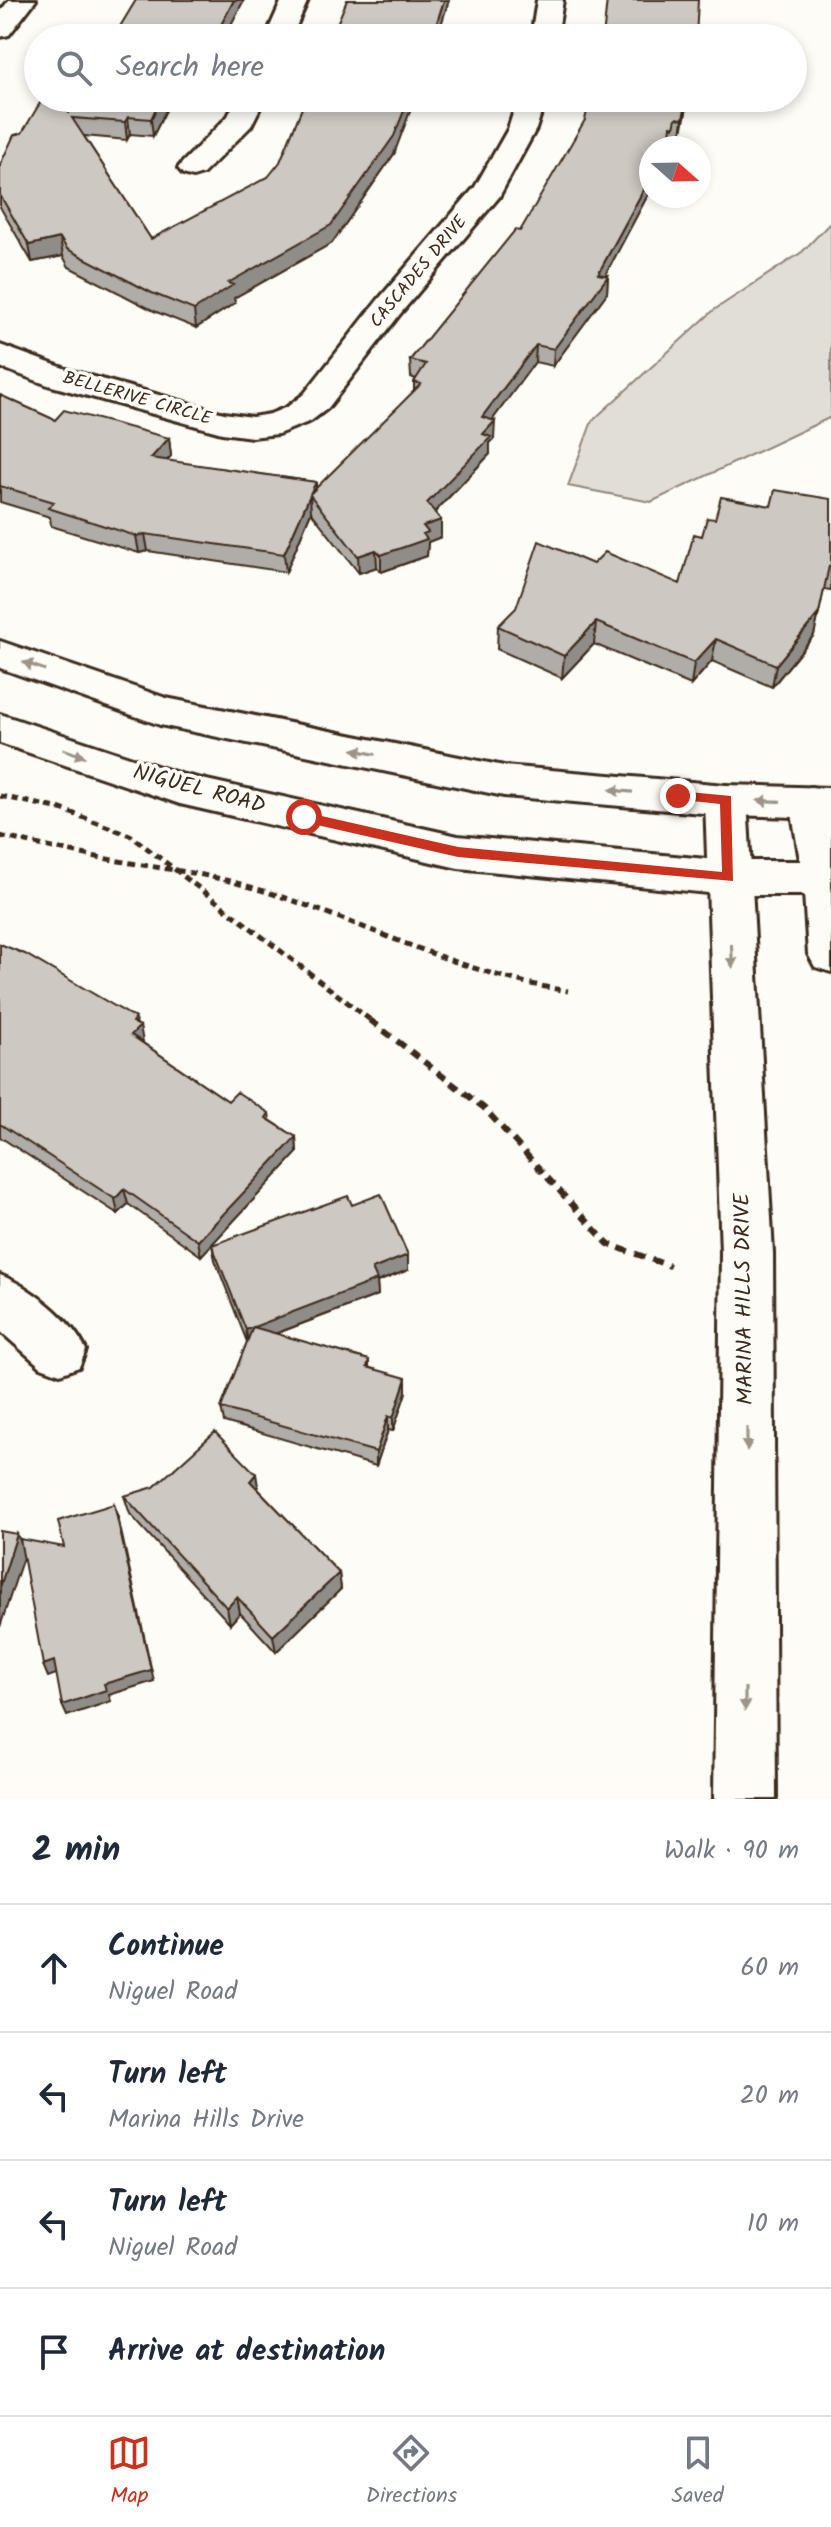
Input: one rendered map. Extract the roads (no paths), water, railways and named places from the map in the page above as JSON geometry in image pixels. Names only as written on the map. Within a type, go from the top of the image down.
[{"type":"street","points":[[0,29],[23,0]]},
{"type":"street","points":[[284,24],[295,0]]},
{"type":"street","points":[[546,24],[550,0]]},
{"type":"street","points":[[193,168],[241,120],[245,112]]},
{"type":"street","name":"CASCADES DRIVE","points":[[278,424],[316,401],[389,307],[488,191],[522,129],[527,112]]},
{"type":"street","name":"BELLERIVE CIRCLE","points":[[0,355],[60,378],[222,423],[252,427],[278,424]]},
{"type":"street","points":[[0,654],[160,711],[504,781],[726,800],[821,802],[831,954]]},
{"type":"street","name":"NIGUEL ROAD","points":[[0,728],[180,789],[458,852],[728,878],[828,878]]},
{"type":"street","name":"MARINA HILLS DRIVE","points":[[726,800],[747,1253],[745,1799]]},
{"type":"street","points":[[0,1298],[60,1350]]}]
